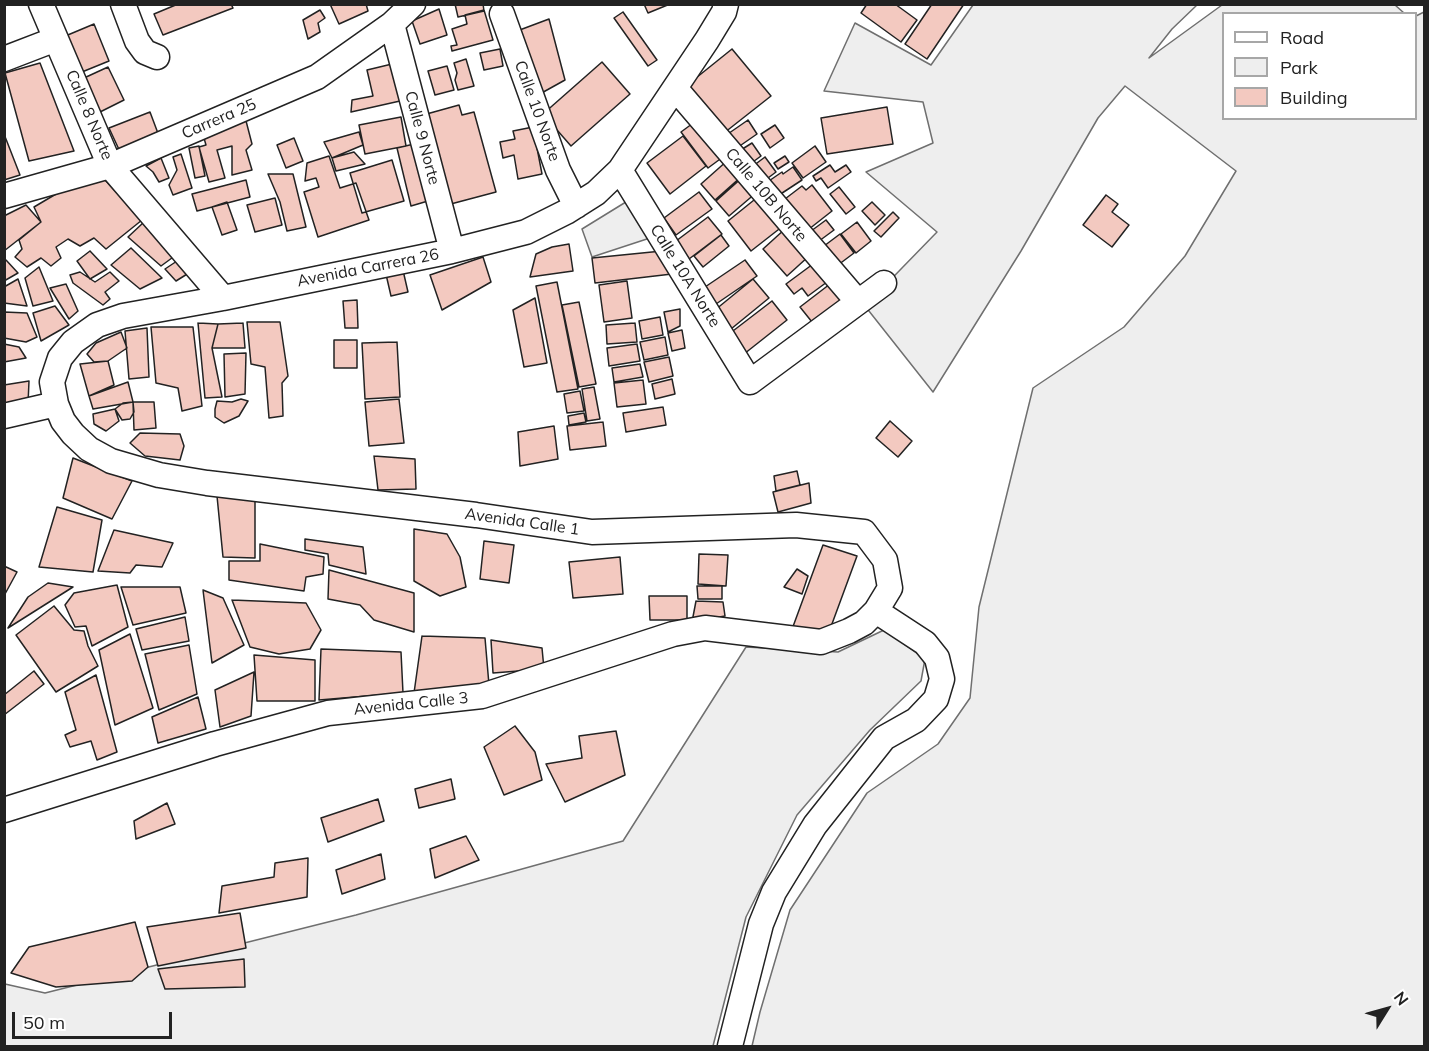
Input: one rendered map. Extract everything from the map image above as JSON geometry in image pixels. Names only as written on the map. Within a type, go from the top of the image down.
[{"type":"street","name":"Calle 8 Norte","points":[[41,4],[110,166],[223,298]]},
{"type":"street","points":[[123,4],[137,41],[145,52],[157,57]]},
{"type":"street","name":"Carrera 25","points":[[4,196],[110,166],[317,77],[392,24],[413,4]]},
{"type":"street","name":"Avenida Carrera 26","points":[[56,404],[52,382],[60,358],[73,342],[97,325],[123,316],[452,251],[526,232],[566,212],[596,193],[620,170],[724,12],[726,4]]},
{"type":"street","name":"Calle 10 Norte","points":[[502,14],[558,170],[576,206]]},
{"type":"street","name":"Calle 9 Norte","points":[[392,24],[452,251]]},
{"type":"street","points":[[4,58],[56,39]]},
{"type":"street","name":"Calle 10B Norte","points":[[675,88],[858,303]]},
{"type":"street","name":"Calle 10A Norte","points":[[620,170],[750,382],[858,303]]},
{"type":"street","points":[[858,303],[884,284]]},
{"type":"street","points":[[4,416],[56,404]]},
{"type":"street","name":"Avenida Calle 1","points":[[56,404],[63,421],[89,449],[111,461],[159,475],[592,532],[796,525],[864,532],[885,560],[890,588],[876,611],[864,623],[820,642]]},
{"type":"street","points":[[730,1047],[761,924],[774,892],[815,825],[884,738],[916,720],[936,699],[942,679],[937,658],[925,643],[876,611]]},
{"type":"street","name":"Avenida Calle 3","points":[[4,810],[215,744],[328,713],[482,696],[673,634],[705,628],[820,642]]},
{"type":"green space","points":[[973,5],[1197,5],[1172,29],[1149,58],[1222,5],[1395,5],[1403,12],[1222,12],[1222,120],[1417,120],[1417,16],[1424,12],[1424,1046],[752,1046],[790,910],[867,793],[938,744],[970,698],[979,607],[1033,388],[1124,327],[1185,256],[1236,171],[1125,86],[1098,118],[1021,251],[933,392],[865,306],[937,232],[866,172],[933,143],[923,102],[824,91],[855,23],[931,65]]},
{"type":"green space","points":[[634,197],[656,236],[592,257],[582,229]]},
{"type":"green space","points":[[884,630],[925,659],[921,681],[870,730],[797,815],[746,917],[713,1046],[5,1046],[5,984],[45,993],[356,915],[623,841],[746,647],[838,652]]},
{"type":"building","points":[[178,4],[231,4],[233,8],[163,35],[154,14]]},
{"type":"building","points":[[330,4],[366,4],[368,11],[339,24]]},
{"type":"building","points":[[455,4],[483,4],[484,11],[458,17]]},
{"type":"building","points":[[644,4],[670,4],[648,13]]},
{"type":"building","points":[[867,4],[895,4],[917,20],[901,42],[861,13]]},
{"type":"building","points":[[932,4],[964,4],[927,59],[905,44]]},
{"type":"building","points":[[439,9],[447,35],[420,44],[412,21]]},
{"type":"building","points":[[320,10],[325,18],[318,23],[320,32],[308,39],[303,20]]},
{"type":"building","points":[[484,10],[493,40],[452,51],[451,46],[457,45],[452,29],[467,24],[465,15]]},
{"type":"building","points":[[623,12],[657,60],[648,66],[614,18]]},
{"type":"building","points":[[549,19],[565,80],[538,95],[517,31]]},
{"type":"building","points":[[94,24],[109,61],[77,74],[63,37]]},
{"type":"building","points":[[500,49],[503,66],[484,70],[480,53]]},
{"type":"building","points":[[732,49],[771,96],[724,133],[686,86]]},
{"type":"building","points":[[466,59],[474,86],[458,90],[454,63]]},
{"type":"building","points":[[602,62],[630,94],[571,146],[543,114]]},
{"type":"building","points":[[40,63],[74,151],[29,161],[5,73]]},
{"type":"building","points":[[392,64],[400,101],[351,112],[352,100],[373,96],[367,70]]},
{"type":"building","points":[[447,66],[454,90],[435,95],[428,71]]},
{"type":"building","points":[[108,67],[124,100],[100,112],[84,78]]},
{"type":"building","points":[[459,105],[462,115],[474,112],[496,192],[447,205],[423,115]]},
{"type":"building","points":[[887,107],[893,144],[827,154],[821,118]]},
{"type":"building","points":[[150,112],[159,136],[122,156],[109,128]]},
{"type":"building","points":[[245,117],[252,144],[246,150],[252,170],[232,175],[232,146],[217,150],[225,178],[209,182],[199,147],[206,145],[201,128]]},
{"type":"building","points":[[401,117],[406,146],[365,154],[359,125]]},
{"type":"building","points":[[700,118],[727,154],[708,168],[681,132]]},
{"type":"building","points":[[748,120],[757,134],[731,152],[722,138]]},
{"type":"building","points":[[775,125],[784,138],[770,148],[761,134]]},
{"type":"building","points":[[533,127],[542,174],[518,179],[514,155],[503,158],[500,142],[515,139],[513,131]]},
{"type":"building","points":[[359,132],[363,145],[332,158],[324,142]]},
{"type":"building","points":[[4,134],[20,175],[4,180]]},
{"type":"building","points":[[683,136],[706,166],[670,194],[647,163]]},
{"type":"building","points":[[294,138],[303,161],[286,168],[277,145]]},
{"type":"building","points":[[752,143],[761,156],[746,167],[736,153]]},
{"type":"building","points":[[414,144],[428,201],[411,206],[397,148]]},
{"type":"building","points":[[199,146],[205,176],[195,178],[189,148]]},
{"type":"building","points":[[815,146],[826,162],[803,178],[792,163]]},
{"type":"building","points":[[354,152],[365,164],[336,171],[332,158]]},
{"type":"building","points":[[181,154],[192,188],[173,195],[169,185],[177,170],[173,157]]},
{"type":"building","points":[[329,156],[340,188],[356,183],[369,220],[318,237],[304,192],[319,187],[316,178],[305,181],[307,163]]},
{"type":"building","points":[[785,156],[789,162],[778,169],[774,163]]},
{"type":"building","points":[[765,157],[776,172],[760,184],[749,169]]},
{"type":"building","points":[[161,158],[169,178],[159,182],[146,166]]},
{"type":"building","points":[[392,160],[404,201],[362,213],[350,173]]},
{"type":"building","points":[[728,160],[742,176],[715,200],[701,184]]},
{"type":"building","points":[[830,165],[835,172],[846,165],[851,172],[828,188],[821,178],[816,181],[813,176]]},
{"type":"building","points":[[793,167],[802,180],[773,199],[763,185]]},
{"type":"building","points":[[268,174],[293,174],[306,227],[287,231],[280,202]]},
{"type":"building","points":[[744,176],[757,192],[729,216],[716,201]]},
{"type":"building","points":[[105,180],[142,220],[106,249],[94,238],[80,246],[68,239],[56,247],[61,258],[51,266],[41,258],[27,267],[15,257],[22,249],[19,240],[41,222],[34,207],[73,184]]},
{"type":"building","points":[[246,180],[250,197],[197,211],[192,194]]},
{"type":"building","points":[[812,185],[832,211],[804,233],[781,202],[802,186],[806,190]]},
{"type":"building","points":[[839,187],[855,207],[846,214],[830,194]]},
{"type":"building","points":[[699,192],[712,209],[676,235],[664,218]]},
{"type":"building","points":[[1106,195],[1118,204],[1112,212],[1129,225],[1112,247],[1083,225]]},
{"type":"building","points":[[759,196],[783,226],[751,251],[728,221]]},
{"type":"building","points":[[275,198],[282,225],[255,232],[247,205]]},
{"type":"building","points":[[227,202],[237,230],[222,235],[212,207]]},
{"type":"building","points":[[872,202],[885,215],[875,225],[862,211]]},
{"type":"building","points":[[26,205],[41,222],[4,251],[4,216]]},
{"type":"building","points":[[893,212],[899,218],[881,237],[874,231]]},
{"type":"building","points":[[708,217],[722,234],[689,259],[676,241]]},
{"type":"building","points":[[826,220],[834,230],[815,244],[807,234]]},
{"type":"building","points":[[144,222],[176,255],[161,266],[128,237]]},
{"type":"building","points":[[857,222],[871,241],[856,253],[841,234]]},
{"type":"building","points":[[785,229],[809,256],[787,276],[763,249]]},
{"type":"building","points":[[840,234],[854,253],[834,268],[820,249]]},
{"type":"building","points":[[721,235],[729,246],[703,267],[694,256]]},
{"type":"building","points":[[569,244],[573,271],[530,277],[536,254],[552,247]]},
{"type":"building","points":[[131,248],[162,278],[140,289],[111,265]]},
{"type":"building","points":[[90,251],[107,269],[90,279],[77,261]]},
{"type":"building","points":[[662,251],[672,274],[595,283],[592,258]]},
{"type":"building","points":[[483,257],[491,282],[442,310],[430,275]]},
{"type":"building","points":[[180,259],[192,271],[176,281],[165,269]]},
{"type":"building","points":[[6,260],[18,273],[4,281],[4,261]]},
{"type":"building","points":[[745,260],[757,276],[716,304],[705,287]]},
{"type":"building","points":[[813,264],[827,282],[808,296],[802,288],[794,294],[786,284]]},
{"type":"building","points":[[402,266],[408,292],[391,296],[385,270]]},
{"type":"building","points":[[39,267],[53,301],[33,306],[25,278]]},
{"type":"building","points":[[80,272],[95,282],[110,272],[119,281],[105,292],[110,299],[103,305],[73,283],[70,275]]},
{"type":"building","points":[[18,279],[27,306],[4,303],[4,287]]},
{"type":"building","points":[[753,279],[769,298],[731,329],[715,310]]},
{"type":"building","points":[[627,281],[632,318],[604,322],[599,285]]},
{"type":"building","points":[[557,282],[578,389],[557,392],[536,286]]},
{"type":"building","points":[[66,284],[78,311],[69,319],[50,288]]},
{"type":"building","points":[[830,284],[845,304],[816,327],[800,307]]},
{"type":"building","points":[[535,298],[547,363],[524,367],[513,310]]},
{"type":"building","points":[[357,300],[358,328],[345,328],[343,301]]},
{"type":"building","points":[[772,301],[787,320],[744,354],[729,334]]},
{"type":"building","points":[[579,302],[596,384],[579,387],[562,305]]},
{"type":"building","points":[[55,306],[69,325],[41,341],[33,313]]},
{"type":"building","points":[[680,309],[680,326],[668,332],[664,312]]},
{"type":"building","points":[[4,312],[27,313],[37,337],[26,342],[4,338]]},
{"type":"building","points":[[660,317],[663,335],[642,339],[639,321]]},
{"type":"building","points":[[247,322],[280,322],[288,376],[282,383],[283,416],[269,418],[265,367],[251,364]]},
{"type":"building","points":[[198,323],[218,324],[212,348],[222,397],[205,398]]},
{"type":"building","points":[[243,323],[245,348],[212,348],[218,324]]},
{"type":"building","points":[[635,323],[637,342],[607,344],[606,325]]},
{"type":"building","points":[[151,327],[193,327],[202,406],[182,411],[178,388],[156,383]]},
{"type":"building","points":[[147,328],[149,377],[129,379],[125,331]]},
{"type":"building","points":[[682,330],[685,348],[672,351],[668,333]]},
{"type":"building","points":[[121,332],[127,348],[108,361],[94,362],[87,354],[96,343]]},
{"type":"building","points":[[665,337],[668,355],[644,360],[640,342]]},
{"type":"building","points":[[334,340],[357,340],[357,368],[334,368]]},
{"type":"building","points":[[397,342],[400,397],[365,399],[362,343]]},
{"type":"building","points":[[4,344],[19,347],[26,358],[4,362]]},
{"type":"building","points":[[637,344],[640,361],[609,366],[607,348]]},
{"type":"building","points":[[246,353],[245,394],[225,397],[224,354]]},
{"type":"building","points":[[669,357],[673,376],[649,382],[644,362]]},
{"type":"building","points":[[108,361],[114,385],[89,396],[80,364]]},
{"type":"building","points":[[640,364],[643,377],[614,382],[612,368]]},
{"type":"building","points":[[672,379],[675,394],[655,399],[652,384]]},
{"type":"building","points":[[643,380],[646,404],[617,407],[614,383]]},
{"type":"building","points":[[29,381],[28,404],[4,410],[4,385]]},
{"type":"building","points":[[128,382],[133,402],[93,409],[89,396]]},
{"type":"building","points":[[594,387],[600,419],[587,421],[582,389]]},
{"type":"building","points":[[580,391],[584,411],[567,413],[564,394]]},
{"type":"building","points":[[241,399],[248,401],[239,416],[224,423],[215,417],[217,401],[232,402]]},
{"type":"building","points":[[399,399],[404,443],[369,446],[365,402]]},
{"type":"building","points":[[133,402],[154,402],[156,428],[134,430]]},
{"type":"building","points":[[133,402],[134,412],[130,419],[122,420],[115,409],[123,403]]},
{"type":"building","points":[[663,407],[666,425],[626,432],[623,413]]},
{"type":"building","points":[[115,409],[119,421],[106,431],[94,424],[93,414]]},
{"type":"building","points":[[584,413],[586,422],[569,425],[568,416]]},
{"type":"building","points":[[890,421],[912,441],[898,457],[876,438]]},
{"type":"building","points":[[603,422],[606,446],[570,450],[567,426]]},
{"type":"building","points":[[554,426],[558,459],[520,466],[518,432]]},
{"type":"building","points":[[140,433],[180,434],[184,446],[180,460],[145,456],[130,443]]},
{"type":"building","points":[[374,456],[415,459],[416,489],[378,490]]},
{"type":"building","points":[[73,458],[132,481],[112,519],[63,498]]},
{"type":"building","points":[[797,471],[800,485],[776,491],[774,476]]},
{"type":"building","points":[[809,483],[811,503],[778,512],[773,492]]},
{"type":"building","points":[[217,496],[255,497],[255,558],[223,557]]},
{"type":"building","points":[[57,507],[102,520],[93,572],[39,567]]},
{"type":"building","points":[[414,529],[447,534],[460,557],[466,587],[440,596],[414,581]]},
{"type":"building","points":[[114,530],[173,543],[162,567],[136,565],[130,573],[98,571]]},
{"type":"building","points":[[305,539],[363,547],[366,574],[329,565],[328,554],[305,550]]},
{"type":"building","points":[[484,541],[514,545],[509,583],[480,579]]},
{"type":"building","points":[[260,544],[324,557],[323,574],[306,577],[304,591],[229,580],[229,561],[260,561]]},
{"type":"building","points":[[823,545],[857,556],[829,632],[791,632]]},
{"type":"building","points":[[699,554],[728,555],[726,586],[698,584]]},
{"type":"building","points":[[620,557],[623,594],[573,598],[569,562]]},
{"type":"building","points":[[4,566],[17,572],[5,594],[4,594]]},
{"type":"building","points":[[797,569],[808,576],[802,594],[784,587]]},
{"type":"building","points":[[329,570],[414,593],[414,632],[374,620],[360,605],[328,599]]},
{"type":"building","points":[[48,583],[73,587],[8,628],[28,597]]},
{"type":"building","points":[[117,585],[128,627],[92,646],[86,626],[75,627],[65,605],[74,593]]},
{"type":"building","points":[[697,586],[722,586],[722,599],[698,599]]},
{"type":"building","points":[[121,587],[180,587],[186,613],[133,625]]},
{"type":"building","points":[[203,590],[223,598],[244,645],[212,663]]},
{"type":"building","points":[[649,596],[687,596],[687,620],[650,620]]},
{"type":"building","points":[[232,600],[306,603],[321,630],[310,649],[279,654],[250,647]]},
{"type":"building","points":[[696,601],[723,602],[725,616],[692,622]]},
{"type":"building","points":[[54,606],[74,630],[84,631],[88,646],[98,666],[56,692],[16,635]]},
{"type":"building","points":[[185,617],[189,641],[142,650],[136,629]]},
{"type":"building","points":[[130,634],[153,708],[115,725],[99,650]]},
{"type":"building","points":[[422,636],[485,638],[489,685],[414,693]]},
{"type":"building","points":[[491,640],[542,648],[544,669],[493,673]]},
{"type":"building","points":[[189,645],[197,694],[159,710],[145,654]]},
{"type":"building","points":[[321,649],[401,652],[403,693],[319,700]]},
{"type":"building","points":[[254,655],[315,660],[315,701],[257,701]]},
{"type":"building","points":[[34,671],[44,684],[4,715],[4,695]]},
{"type":"building","points":[[254,672],[251,716],[220,727],[215,690]]},
{"type":"building","points":[[96,675],[117,752],[97,760],[91,741],[70,747],[65,735],[76,730],[65,692]]},
{"type":"building","points":[[198,697],[206,729],[158,743],[152,717]]},
{"type":"building","points":[[515,726],[535,752],[542,780],[504,795],[484,747]]},
{"type":"building","points":[[616,731],[625,775],[565,802],[546,764],[582,758],[579,736]]},
{"type":"building","points":[[451,779],[455,799],[419,808],[415,789]]},
{"type":"building","points":[[378,799],[384,821],[328,842],[321,818]]},
{"type":"building","points":[[167,803],[175,824],[136,839],[134,821]]},
{"type":"building","points":[[466,836],[479,860],[435,878],[430,849]]},
{"type":"building","points":[[381,854],[385,879],[342,894],[336,870]]},
{"type":"building","points":[[308,858],[307,897],[219,913],[222,886],[274,877],[275,863]]},
{"type":"building","points":[[240,913],[246,948],[158,966],[147,927]]},
{"type":"building","points":[[135,922],[148,967],[132,981],[56,987],[11,973],[29,947]]},
{"type":"building","points":[[244,959],[245,987],[165,989],[158,969]]}]
